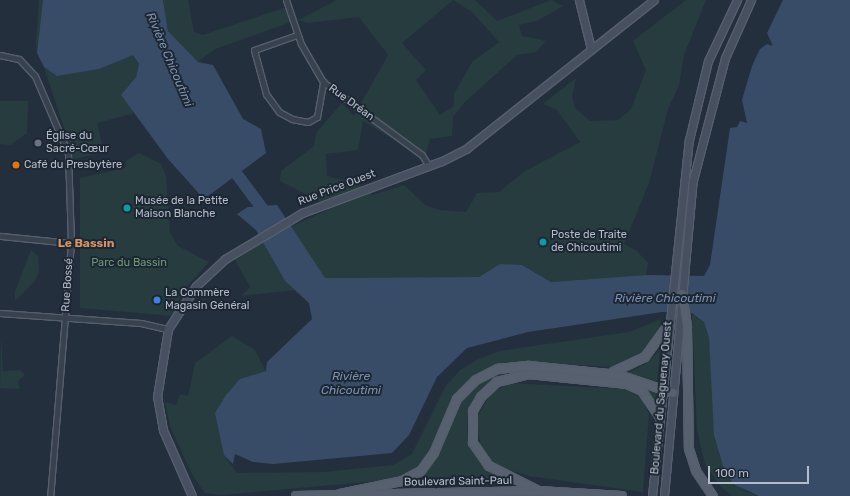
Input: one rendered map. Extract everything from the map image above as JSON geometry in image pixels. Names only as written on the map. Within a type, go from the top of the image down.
[{"type":"main road","points":[[580,0],[590,49]]},
{"type":"main road","name":"Rue Price Ouest","points":[[192,496],[163,430],[157,397],[168,329],[196,286],[225,259],[253,239],[302,213],[429,166],[493,130],[590,49],[654,0]]},
{"type":"main road","name":"Boulevard du Saguenay Ouest","points":[[652,496],[673,267],[698,95],[711,54],[737,0]]},
{"type":"main road","points":[[713,496],[693,465],[686,428],[682,294],[693,180],[710,105],[725,58],[751,0]]},
{"type":"main road","points":[[610,373],[645,357],[668,325]]},
{"type":"main road","name":"Boulevard du Saguenay Ouest","points":[[664,496],[673,393],[683,327]]},
{"type":"main road","points":[[339,495],[402,481],[420,471],[434,453],[457,399],[472,383],[492,371],[529,366],[610,373],[662,388],[673,393]]},
{"type":"main road","points":[[539,491],[490,466],[474,446],[471,429],[473,411],[484,393],[497,382],[528,374],[627,384],[642,392],[659,416]]},
{"type":"main road","name":"Boulevard Saint-Paul","points":[[296,496],[539,491],[621,496]]},
{"type":"street","name":"Rue Dréan","points":[[286,0],[301,44],[323,82],[422,155],[429,166]]},
{"type":"street","points":[[294,36],[254,50],[266,94],[279,112],[292,119],[308,122],[317,117],[323,82]]},
{"type":"street","name":"Rue Bossé","points":[[0,55],[19,59],[35,76],[68,153],[71,243],[50,496]]},
{"type":"street","points":[[0,236],[71,243]]},
{"type":"street","points":[[0,313],[66,316],[168,329]]},
{"type":"green space","points":[[39,0],[43,0],[37,53],[36,42]]},
{"type":"green space","points":[[163,0],[188,0],[194,32],[203,35],[287,7],[291,22],[215,49],[198,62],[168,31]]},
{"type":"green space","points":[[337,0],[453,0],[475,0],[497,21],[551,0],[563,6],[537,21],[519,25],[522,36],[546,41],[536,52],[517,55],[465,102],[453,117],[452,136],[430,139],[425,158],[363,121],[358,150],[326,154],[327,176],[359,184],[373,195],[404,185],[425,205],[439,210],[466,212],[477,193],[499,192],[525,171],[580,142],[557,110],[543,104],[576,78],[572,97],[575,108],[590,121],[618,120],[631,109],[646,70],[633,41],[686,0],[706,0],[684,55],[679,85],[668,109],[649,183],[624,244],[637,251],[648,263],[646,275],[551,282],[522,265],[500,264],[479,277],[325,278],[284,230],[328,210],[321,202],[280,181],[281,171],[314,146],[316,133],[342,103],[354,116],[388,55],[359,17],[308,23],[298,20]],"holes":[[[453,0],[472,12],[499,42],[472,62],[454,94],[454,106],[440,115],[416,80],[426,70],[402,43]]]},
{"type":"green space","points":[[133,54],[139,64],[136,77],[121,95],[135,113],[97,123],[104,152],[74,159],[44,67],[57,76],[99,69]]},
{"type":"green space","points":[[0,101],[28,101],[27,133],[10,145],[0,144]]},
{"type":"green space","name":"Parc du Bassin","points":[[139,153],[161,164],[166,176],[170,233],[178,246],[209,262],[182,292],[173,316],[80,308],[80,178],[125,168],[127,160]]},
{"type":"green space","points":[[263,242],[285,281],[295,290],[241,296],[250,287],[235,260]]},
{"type":"green space","points":[[31,250],[38,256],[39,272],[35,281],[15,301],[15,291]]},
{"type":"green space","points":[[692,313],[704,322],[709,338],[719,454],[728,477],[745,491],[759,496],[732,496],[720,486],[705,464],[697,430]]},
{"type":"green space","points":[[661,319],[659,332],[645,352],[616,367],[519,362],[493,366],[478,374],[452,401],[422,466],[403,477],[389,480],[221,495],[205,493],[193,476],[171,429],[165,402],[176,405],[180,394],[188,396],[195,363],[232,336],[255,350],[266,371],[240,379],[224,455],[237,473],[324,472],[393,465],[412,454],[445,387],[460,370],[477,360],[499,351],[629,332]]},
{"type":"green space","points":[[1,336],[3,371],[20,370],[25,375],[18,381],[20,389],[0,388]]},
{"type":"green space","points":[[660,350],[657,381],[628,373],[645,364]]},
{"type":"green space","points":[[518,369],[620,378],[657,391],[656,402],[644,389],[525,371],[500,376],[476,396],[468,416],[467,431],[473,452],[481,464],[514,483],[410,484],[431,465],[461,399],[480,381],[499,372]]},
{"type":"green space","points":[[511,383],[625,389],[641,397],[649,414],[643,492],[529,476],[500,467],[488,458],[480,446],[477,417],[491,393]]},
{"type":"water","name":"Rivière Chicoutimi","points":[[43,0],[163,0],[168,31],[198,62],[213,65],[243,119],[261,129],[266,153],[204,199],[168,159],[121,95],[136,77],[139,64],[133,55],[99,69],[57,76],[44,67],[37,53]]},
{"type":"water","points":[[783,0],[850,0],[850,496],[759,496],[733,484],[723,466],[714,435],[709,338],[704,322],[692,313],[662,312],[528,332],[467,348],[437,377],[409,435],[392,453],[273,464],[253,462],[235,454],[233,464],[224,455],[215,413],[226,395],[240,379],[266,371],[267,362],[312,319],[309,303],[285,281],[256,230],[237,214],[248,207],[277,205],[325,278],[479,277],[500,264],[522,265],[551,282],[646,275],[704,276],[710,265],[730,128],[737,127],[740,121],[747,123],[742,100],[752,66],[760,49],[767,44],[773,46],[767,33]]},
{"type":"waterway","name":"Rivière Chicoutimi","points":[[227,161],[270,219]]},
{"type":"place","name":"Église du Sacré-Cœur","points":[[38,143]]},
{"type":"place","name":"Café du Presbytère","points":[[16,165]]},
{"type":"place","name":"Musée de la Petite Maison Blanche","points":[[127,208]]},
{"type":"place","name":"Poste de Traite de Chicoutimi","points":[[543,242]]},
{"type":"place","name":"La Commère Magasin Général","points":[[157,300]]},
{"type":"district","name":"Le Bassin","points":[[86,244]]}]
